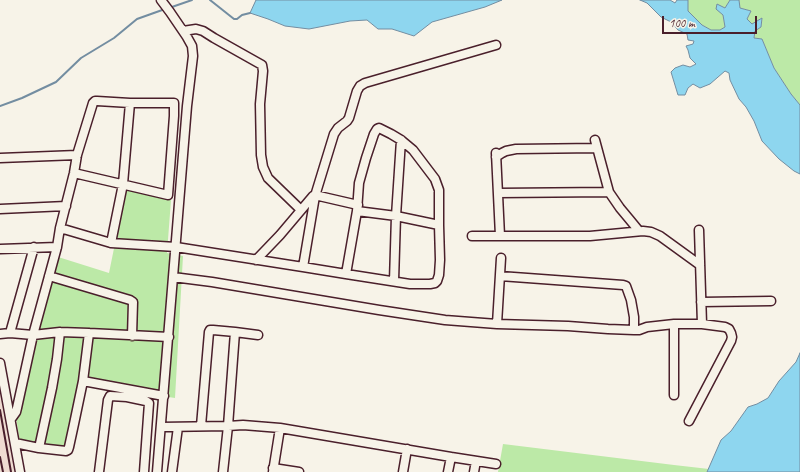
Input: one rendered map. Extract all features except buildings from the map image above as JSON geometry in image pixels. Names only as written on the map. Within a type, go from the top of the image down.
[{"type":"street","points":[[158,472],[187,106],[193,56],[192,46],[187,37],[162,2]]},
{"type":"street","points":[[183,31],[196,29],[203,30],[214,38],[262,65],[260,155],[263,167],[268,178],[301,210]]},
{"type":"street","points":[[303,267],[315,196],[334,134],[349,118],[357,91],[360,86],[365,83],[496,45]]},
{"type":"street","points":[[11,419],[16,412],[33,335],[57,247],[77,156],[93,102],[175,104],[168,195],[74,173]]},
{"type":"street","points":[[111,243],[123,184],[130,103]]},
{"type":"street","points":[[60,228],[111,243],[176,247],[256,260],[346,274],[394,281],[410,284],[422,285],[434,283],[438,281],[440,260],[439,190],[435,179],[413,150],[401,140],[379,128],[375,130],[359,183],[357,208],[346,274]]},
{"type":"street","points":[[394,281],[396,216],[401,140]]},
{"type":"street","points":[[500,236],[496,155],[516,149],[596,144],[609,192],[639,232]]},
{"type":"street","points":[[0,158],[77,156]]},
{"type":"street","points":[[498,193],[609,192]]},
{"type":"street","points":[[256,260],[311,198],[315,196],[357,208],[439,225]]},
{"type":"street","points":[[0,209],[66,206]]},
{"type":"street","points":[[699,230],[702,324]]},
{"type":"street","points":[[472,236],[590,236],[651,232],[660,236],[700,265]]},
{"type":"street","points":[[10,333],[34,247]]},
{"type":"street","points":[[0,249],[57,247]]},
{"type":"street","points":[[497,324],[501,258]]},
{"type":"street","points":[[49,276],[133,302],[132,336]]},
{"type":"street","points":[[500,276],[626,286],[631,300],[634,317],[634,330]]},
{"type":"street","points":[[173,277],[444,320],[497,324],[634,330],[674,324],[702,324],[725,327],[729,329],[732,336],[731,341],[689,421]]},
{"type":"street","points":[[702,302],[771,301]]},
{"type":"street","points":[[674,324],[674,395]]},
{"type":"street","points":[[201,426],[210,330],[258,335]]},
{"type":"street","points":[[0,334],[10,333],[33,335],[60,332],[169,338]]},
{"type":"street","points":[[39,448],[52,388],[60,332]]},
{"type":"street","points":[[223,472],[235,332]]},
{"type":"street","points":[[15,444],[67,451],[83,380],[89,333]]},
{"type":"street","points":[[0,363],[20,472]]},
{"type":"street","points":[[83,380],[164,396]]},
{"type":"street","points":[[99,472],[108,400],[110,396],[128,397],[149,403],[144,472]]},
{"type":"street","points":[[162,427],[228,426],[243,424],[280,428],[496,464]]},
{"type":"street","points":[[172,472],[178,427]]},
{"type":"street","points":[[280,428],[273,470],[299,472]]},
{"type":"street","points":[[403,472],[407,449]]},
{"type":"street","points":[[448,472],[451,457]]},
{"type":"street","points":[[474,472],[476,461]]},
{"type":"shaded area","points":[[0,376],[16,472],[0,472]]},
{"type":"green space","points":[[688,0],[730,0],[725,8],[717,5],[723,15],[725,27],[720,30],[711,30],[702,25],[688,11]]},
{"type":"green space","points":[[739,0],[800,0],[800,105],[774,68],[762,39],[754,38],[755,31],[761,27],[762,18],[752,24],[747,19],[751,11],[740,8]]},
{"type":"green space","points":[[126,189],[171,200],[167,253],[183,256],[175,398],[83,384],[72,454],[21,450],[15,410],[55,256],[109,273]]},
{"type":"green space","points":[[503,444],[709,469],[707,472],[498,472]]},
{"type":"water","points":[[256,0],[502,0],[485,7],[432,22],[414,36],[392,29],[378,29],[367,20],[350,21],[309,29],[285,26],[250,13]]},
{"type":"water","points":[[640,0],[670,0],[675,3],[677,0],[688,0],[688,11],[702,25],[711,30],[720,30],[725,27],[723,15],[716,9],[717,4],[725,8],[730,0],[739,0],[740,8],[751,11],[747,19],[752,24],[762,18],[761,27],[755,31],[754,38],[762,39],[774,68],[800,105],[800,174],[779,159],[762,141],[754,121],[746,107],[739,99],[730,80],[729,73],[725,71],[710,84],[700,88],[693,84],[688,88],[685,95],[678,95],[671,72],[675,68],[683,65],[690,67],[696,64],[690,58],[686,46],[693,44],[694,41],[688,40],[687,34],[678,30],[671,22],[661,17],[647,3]]},
{"type":"water","points":[[800,353],[800,472],[707,472],[721,440],[731,431],[748,407],[768,398],[779,381],[796,362]]},
{"type":"waterway","points":[[169,8],[192,0]]},
{"type":"waterway","points":[[210,0],[234,19],[250,13]]},
{"type":"waterway","points":[[0,106],[22,98],[56,82],[81,58],[114,38],[137,19],[165,9]]},
{"type":"railway","points":[[0,410],[11,472]]},
{"type":"railway","points":[[0,457],[3,472]]}]
